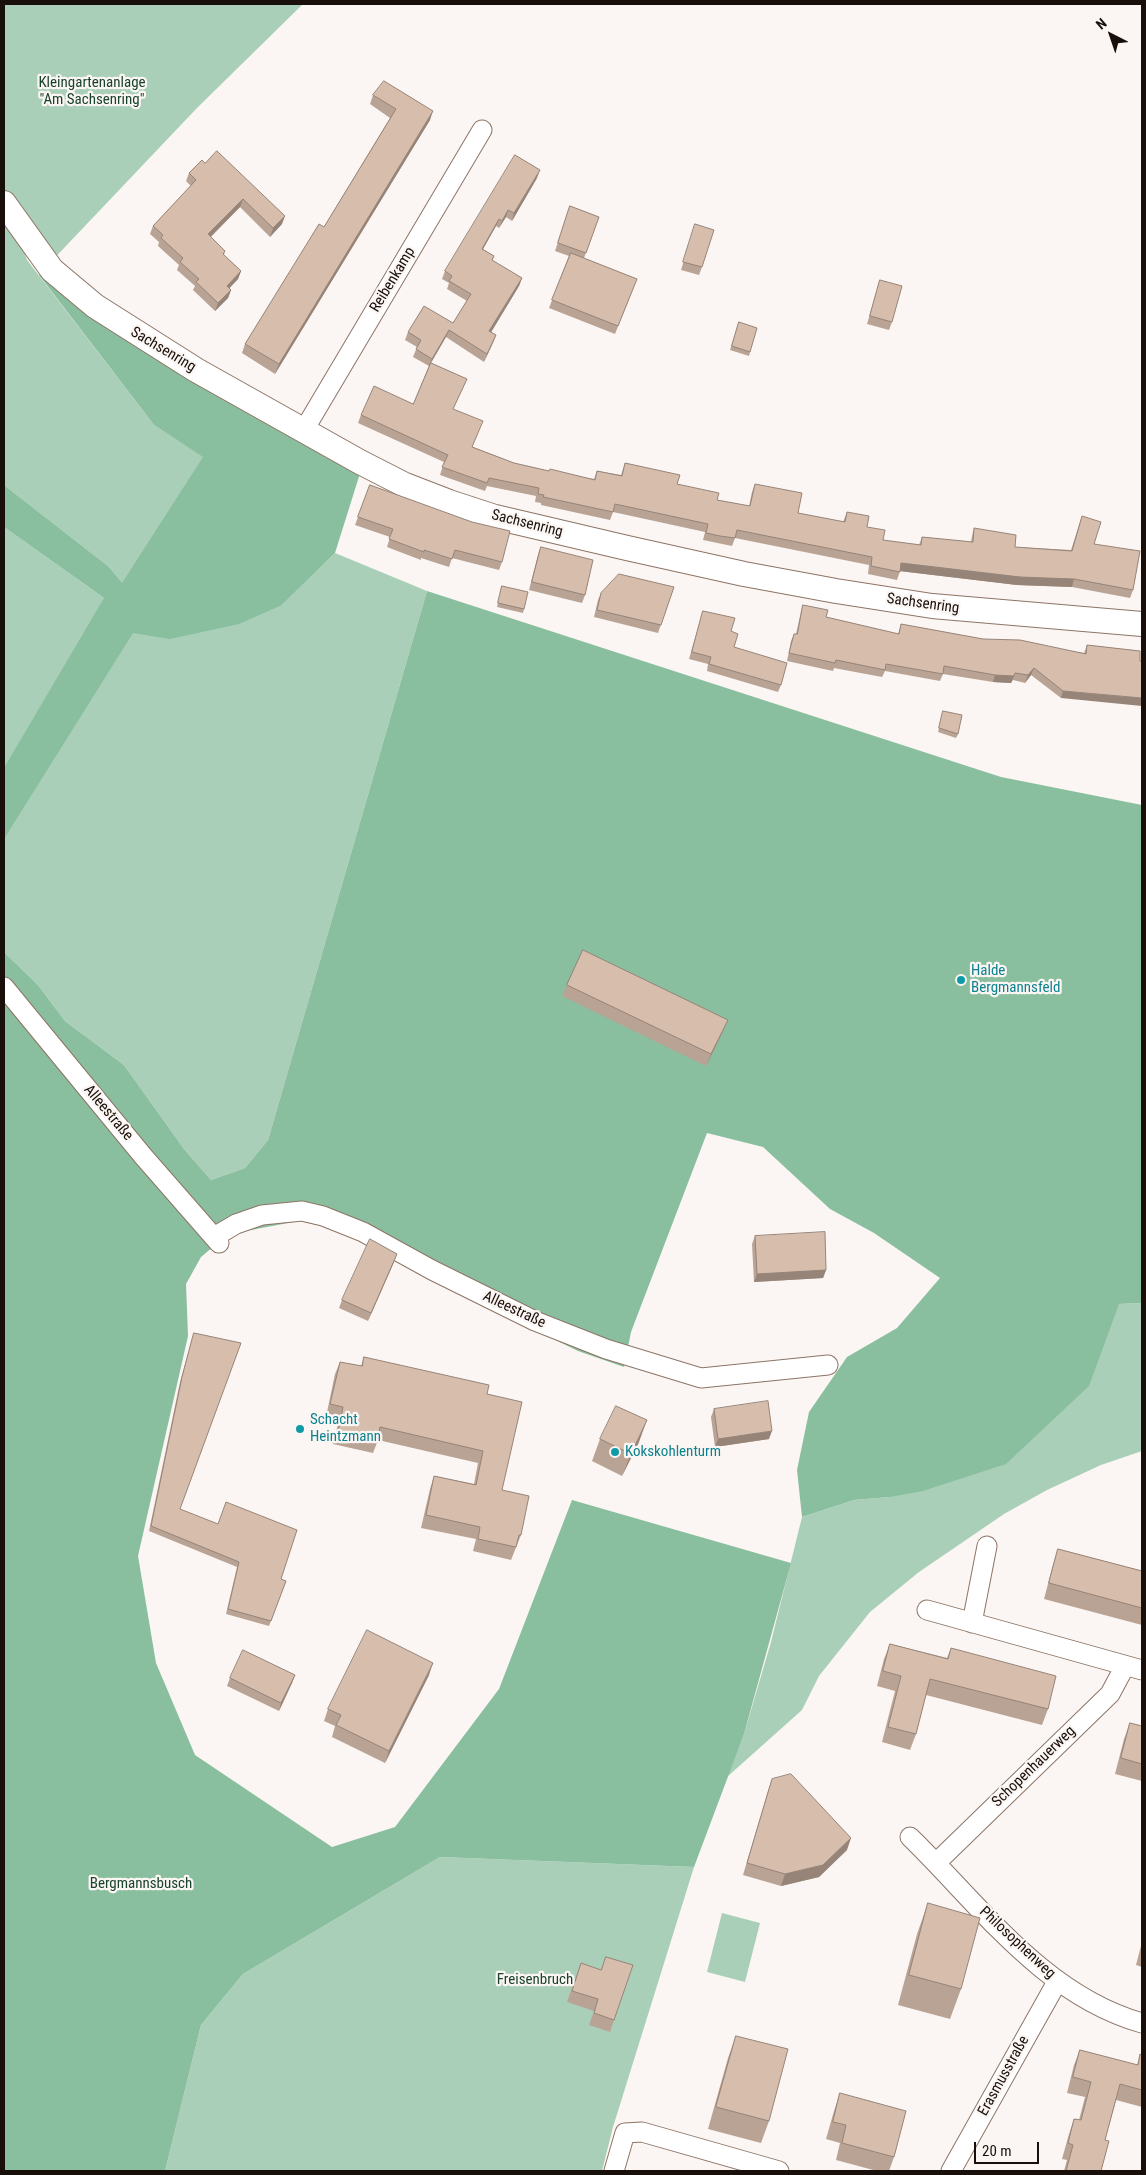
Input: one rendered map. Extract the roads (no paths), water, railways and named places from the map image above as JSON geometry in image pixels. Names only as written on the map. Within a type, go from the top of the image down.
[{"type":"street","name":"Reibenkamp","points":[[304,430],[482,130]]},
{"type":"street","name":"Sachsenring","points":[[4,203],[52,270],[95,306],[180,360],[304,430],[405,485],[449,502],[495,517],[744,574],[932,606],[1142,624]]},
{"type":"street","name":"Alleestraße","points":[[4,987],[143,1156],[217,1240],[236,1224],[262,1215],[302,1211],[323,1216],[363,1232],[432,1270],[535,1321],[606,1349],[701,1378],[828,1365]]},
{"type":"street","points":[[972,1623],[987,1546]]},
{"type":"street","name":"Schopenhauerweg","points":[[927,1610],[1134,1668],[1110,1694],[936,1863]]},
{"type":"street","name":"Philosophenweg","points":[[910,1837],[1008,1938],[1058,1982],[1098,2004],[1142,2023]]},
{"type":"street","name":"Erasmusstraße","points":[[951,2171],[1058,1982]]},
{"type":"street","points":[[614,2171],[625,2133],[642,2132],[779,2171]]},
{"type":"place","name":"Halde Bergmannsfeld","points":[[961,980]]},
{"type":"place","name":"Schacht Heintzmann","points":[[300,1429]]},
{"type":"place","name":"Kokskohlenturm","points":[[615,1452]]},
{"type":"park label","name":"Kleingartenanlage \"Am Sachsenring\"","points":[[92,92]]},
{"type":"park label","name":"Bergmannsbusch","points":[[141,1884]]},
{"type":"park label","name":"Freisenbruch","points":[[535,1980]]}]
